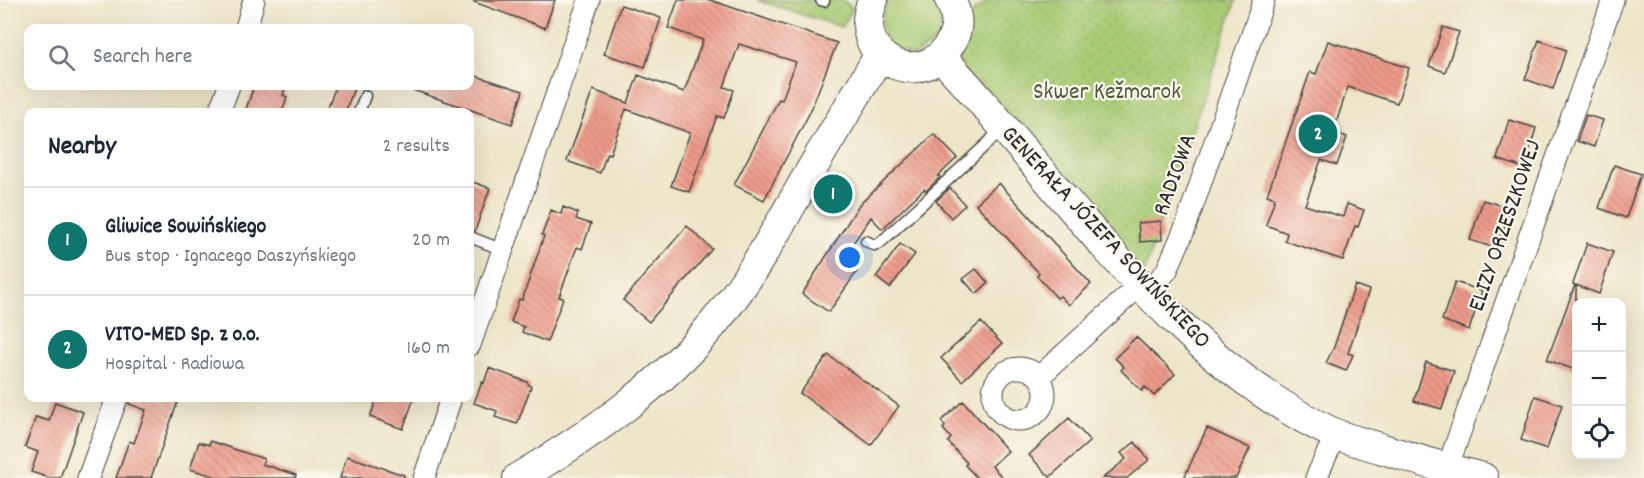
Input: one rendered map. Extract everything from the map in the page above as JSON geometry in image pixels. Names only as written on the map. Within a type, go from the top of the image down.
[{"type":"street","points":[[247,24],[254,0]]},
{"type":"street","points":[[474,333],[589,0]]},
{"type":"street","points":[[873,0],[868,12],[867,28],[871,42],[890,62],[914,68],[941,57],[954,36],[957,22],[950,0]]},
{"type":"street","name":"RADIOWA","points":[[1039,377],[1167,270],[1185,228],[1264,0]]},
{"type":"street","name":"ELIZY ORZESZKOWEJ","points":[[1447,469],[1613,0]]},
{"type":"street","points":[[518,478],[578,442],[625,408],[682,357],[713,325],[762,254],[880,54]]},
{"type":"street","name":"GENERAŁA JÓZEFA SOWIŃSKIEGO","points":[[941,57],[1145,288],[1203,346],[1235,373],[1280,403],[1336,434],[1483,478]]},
{"type":"street","points":[[221,108],[227,90]]},
{"type":"street","points":[[88,478],[116,402]]},
{"type":"street","points":[[424,478],[450,402]]},
{"type":"street","points":[[1316,478],[1336,434]]},
{"type":"lane","points":[[360,108],[365,96]]},
{"type":"lane","points":[[866,241],[874,245],[880,243],[990,141],[1001,126]]},
{"type":"lane","points":[[474,238],[502,249]]},
{"type":"green space","points":[[757,0],[843,0],[853,9],[842,27]]},
{"type":"green space","points":[[890,0],[932,0],[942,18],[939,39],[913,56],[886,44],[882,16]]},
{"type":"green space","name":"Skwer Kežmarok","points":[[990,0],[1236,0],[1144,273],[950,54],[973,12]]},
{"type":"building","points":[[474,0],[555,0],[545,28],[474,2]]},
{"type":"building","points":[[678,0],[710,0],[837,43],[810,112],[764,200],[734,185],[779,99],[782,100],[796,62],[739,44],[724,87],[734,90],[724,118],[717,116],[689,192],[671,186],[690,133],[626,109],[610,154],[607,153],[600,173],[567,161],[593,90],[628,103],[638,75],[684,92],[703,40],[668,28]]},
{"type":"building","points":[[621,5],[661,18],[645,67],[604,54]]},
{"type":"building","points":[[1443,27],[1459,32],[1445,72],[1429,66]]},
{"type":"building","points":[[1539,40],[1566,50],[1553,89],[1525,79]]},
{"type":"building","points":[[1328,41],[1409,68],[1397,103],[1348,87],[1333,132],[1347,137],[1337,165],[1321,160],[1305,205],[1343,217],[1347,204],[1364,210],[1358,227],[1355,226],[1343,260],[1285,241],[1287,233],[1266,225],[1275,198],[1267,195],[1310,72],[1316,74]]},
{"type":"building","points":[[474,75],[523,91],[512,124],[474,111],[474,108],[465,108],[413,90],[474,90]]},
{"type":"building","points":[[253,90],[285,90],[283,95],[287,97],[283,108],[246,108]]},
{"type":"building","points":[[334,90],[353,90],[347,108],[328,108]]},
{"type":"building","points":[[1586,115],[1603,120],[1594,147],[1577,141]]},
{"type":"building","points":[[1509,120],[1536,128],[1524,168],[1497,159]]},
{"type":"building","points":[[934,134],[957,158],[926,191],[924,189],[882,229],[871,217],[842,259],[858,270],[829,312],[802,294],[859,205]]},
{"type":"building","points":[[1614,165],[1641,174],[1626,218],[1599,208]]},
{"type":"building","points":[[474,182],[490,188],[474,231]]},
{"type":"building","points":[[999,183],[1091,284],[1069,305],[1060,296],[1057,298],[1037,276],[1039,273],[976,204]]},
{"type":"building","points":[[950,188],[965,205],[951,218],[936,201]]},
{"type":"building","points":[[1483,200],[1510,208],[1498,249],[1470,240]]},
{"type":"building","points":[[563,207],[578,213],[576,219],[591,224],[582,249],[577,247],[559,297],[563,298],[547,342],[522,332],[524,327],[511,322],[519,299],[522,300],[551,210],[561,214]]},
{"type":"building","points":[[1161,221],[1162,240],[1140,242],[1138,223]]},
{"type":"building","points":[[687,226],[712,249],[649,322],[623,300]]},
{"type":"building","points":[[1587,243],[1613,252],[1599,294],[1576,285],[1576,298],[1572,298],[1572,369],[1547,360],[1575,285],[1573,284]]},
{"type":"building","points":[[900,244],[915,254],[890,288],[876,277]]},
{"type":"building","points":[[976,269],[988,283],[976,294],[963,279]]},
{"type":"building","points":[[1455,282],[1482,291],[1469,330],[1442,320]]},
{"type":"building","points":[[1355,285],[1369,290],[1348,353],[1353,355],[1346,371],[1326,363],[1334,347]]},
{"type":"building","points":[[981,322],[1002,344],[962,381],[941,358]]},
{"type":"building","points":[[1136,337],[1175,374],[1154,396],[1145,387],[1142,391],[1121,370],[1124,367],[1115,358]]},
{"type":"building","points":[[828,355],[899,406],[871,445],[800,393]]},
{"type":"building","points":[[1426,362],[1454,371],[1442,409],[1414,401]]},
{"type":"building","points":[[489,368],[527,382],[531,387],[517,424],[495,417],[497,411],[474,403]]},
{"type":"building","points":[[1535,396],[1562,405],[1547,449],[1521,440]]},
{"type":"building","points":[[963,401],[1008,451],[992,466],[1003,478],[977,478],[948,442],[951,438],[943,429],[945,426],[941,421]]},
{"type":"building","points":[[55,402],[83,412],[60,478],[50,478],[31,472],[38,452],[25,447],[36,417],[49,421]]},
{"type":"building","points":[[129,402],[178,402],[151,478],[116,478],[129,441],[134,443],[146,410],[129,404]]},
{"type":"building","points":[[376,402],[413,402],[403,429],[370,417]]},
{"type":"building","points":[[1069,418],[1090,441],[1050,477],[1029,455]]},
{"type":"building","points":[[1207,428],[1250,448],[1236,478],[1184,478]]},
{"type":"building","points":[[210,441],[264,459],[262,464],[296,475],[295,478],[220,478],[190,469],[199,442],[209,445]]},
{"type":"building","points":[[1135,442],[1149,460],[1127,478],[1103,478],[1126,459],[1121,453]]},
{"type":"building","points":[[347,456],[404,475],[404,478],[340,478]]},
{"type":"place","name":"VITO-MED Sp. z o.o.","points":[[1318,134]]},
{"type":"place","name":"Gliwice Sowińskiego","points":[[833,194]]}]
